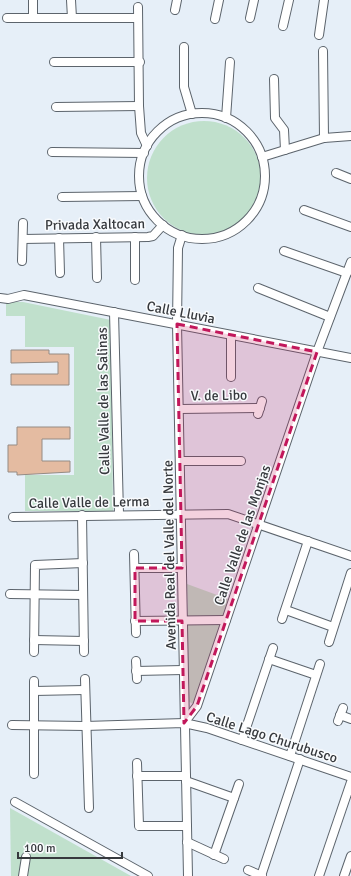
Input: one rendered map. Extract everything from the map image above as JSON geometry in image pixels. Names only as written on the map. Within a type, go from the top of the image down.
[{"type":"street","points":[[33,0],[33,18]]},
{"type":"street","points":[[72,0],[72,18]]},
{"type":"street","points":[[175,10],[177,0]]},
{"type":"street","points":[[215,19],[219,0]]},
{"type":"street","points":[[250,18],[254,0]]},
{"type":"street","points":[[283,26],[289,0]]},
{"type":"street","points":[[319,35],[324,0]]},
{"type":"street","points":[[138,7],[140,62],[139,106],[141,134],[145,149]]},
{"type":"street","points":[[7,18],[138,18]]},
{"type":"street","points":[[184,47],[184,87],[192,114]]},
{"type":"street","points":[[323,51],[324,138]]},
{"type":"street","points":[[54,62],[140,62]]},
{"type":"street","points":[[226,118],[230,62]]},
{"type":"street","points":[[274,79],[275,118],[284,130],[285,150]]},
{"type":"street","points":[[56,107],[139,106]]},
{"type":"street","points":[[192,114],[209,114],[226,118],[236,123],[248,133],[258,146],[265,172],[264,188],[260,202],[251,216],[240,226],[226,234],[211,238],[196,238],[182,235],[163,225],[154,217],[142,196],[139,174],[145,149],[161,128],[171,122],[192,114]]},
{"type":"street","points":[[262,157],[324,138],[351,136]]},
{"type":"street","points":[[52,152],[145,149]]},
{"type":"street","points":[[336,174],[351,179]]},
{"type":"street","points":[[62,197],[142,196]]},
{"type":"street","points":[[304,210],[351,227]]},
{"type":"street","points":[[22,261],[23,223]]},
{"type":"street","name":"Privada Xaltocan","points":[[23,239],[153,236],[163,225]]},
{"type":"street","name":"Avenida Real del Valle del Norte","points":[[182,235],[178,248],[177,324],[180,409],[182,621],[188,876]]},
{"type":"street","points":[[135,237],[135,280]]},
{"type":"street","points":[[59,238],[60,273]]},
{"type":"street","points":[[96,238],[98,278]]},
{"type":"street","points":[[284,251],[347,272]]},
{"type":"street","name":"Calle Valle de las Monjas","points":[[184,723],[197,706],[317,352],[351,262]]},
{"type":"street","points":[[258,288],[330,317]]},
{"type":"street","name":"Calle Lluvia","points":[[3,298],[24,295],[351,358]]},
{"type":"street","name":"Calle Valle de las Salinas","points":[[114,312],[119,514]]},
{"type":"street","points":[[231,335],[232,377]]},
{"type":"street","name":"V. de Libo","points":[[180,409],[260,408]]},
{"type":"street","points":[[180,461],[241,461]]},
{"type":"street","name":"Calle Valle de Lerma","points":[[13,517],[119,514],[228,514],[351,556]]},
{"type":"street","points":[[82,515],[84,652]]},
{"type":"street","points":[[282,620],[308,541]]},
{"type":"street","points":[[134,554],[136,633]]},
{"type":"street","points":[[34,652],[35,565],[83,563]]},
{"type":"street","points":[[135,568],[182,568]]},
{"type":"street","points":[[329,642],[351,573]]},
{"type":"street","points":[[10,594],[83,595]]},
{"type":"street","points":[[286,610],[333,627]]},
{"type":"street","points":[[136,621],[226,620]]},
{"type":"street","points":[[34,640],[84,641]]},
{"type":"street","points":[[242,740],[273,648]]},
{"type":"street","points":[[269,659],[316,674]]},
{"type":"street","points":[[136,661],[136,675],[183,670]]},
{"type":"street","points":[[290,756],[320,664]]},
{"type":"street","points":[[85,679],[85,726],[89,808]]},
{"type":"street","points":[[34,681],[34,774]]},
{"type":"street","points":[[34,691],[85,690]]},
{"type":"street","points":[[340,715],[351,719]]},
{"type":"street","name":"Calle Lago Churubusco","points":[[12,725],[85,726],[184,723],[242,740],[351,777]]},
{"type":"street","points":[[248,870],[262,876],[300,759]]},
{"type":"street","points":[[137,763],[139,826],[186,826]]},
{"type":"street","points":[[137,776],[186,779],[234,798]]},
{"type":"street","points":[[319,876],[351,782]]},
{"type":"street","points":[[214,855],[239,784]]},
{"type":"street","points":[[15,802],[148,876]]},
{"type":"street","points":[[187,842],[224,859]]},
{"type":"street","points":[[344,876],[351,856]]},
{"type":"street","points":[[23,876],[26,857]]},
{"type":"highlighted area","points":[[177,324],[317,352],[197,706],[184,723],[182,621],[135,621],[135,568],[182,568]]},
{"type":"green space","points":[[204,121],[226,125],[244,138],[257,156],[261,178],[257,200],[244,218],[226,231],[204,235],[182,231],[164,218],[151,200],[147,178],[151,156],[164,138],[182,125]]},
{"type":"green space","points":[[6,302],[23,302],[111,320],[113,511],[25,511],[25,475],[74,475],[74,347],[25,347],[25,316],[6,316]]},
{"type":"green space","points":[[187,584],[228,599],[223,618],[188,617]]},
{"type":"green space","points":[[187,624],[221,624],[193,704],[188,701]]},
{"type":"green space","points":[[10,808],[131,876],[11,876]]},
{"type":"building","points":[[11,350],[49,350],[49,354],[69,354],[69,385],[11,385],[11,374],[58,374],[58,362],[11,363]]},
{"type":"building","points":[[17,427],[70,427],[70,439],[42,439],[42,461],[70,461],[70,472],[17,475],[17,472],[8,472],[8,445],[17,445]]}]
